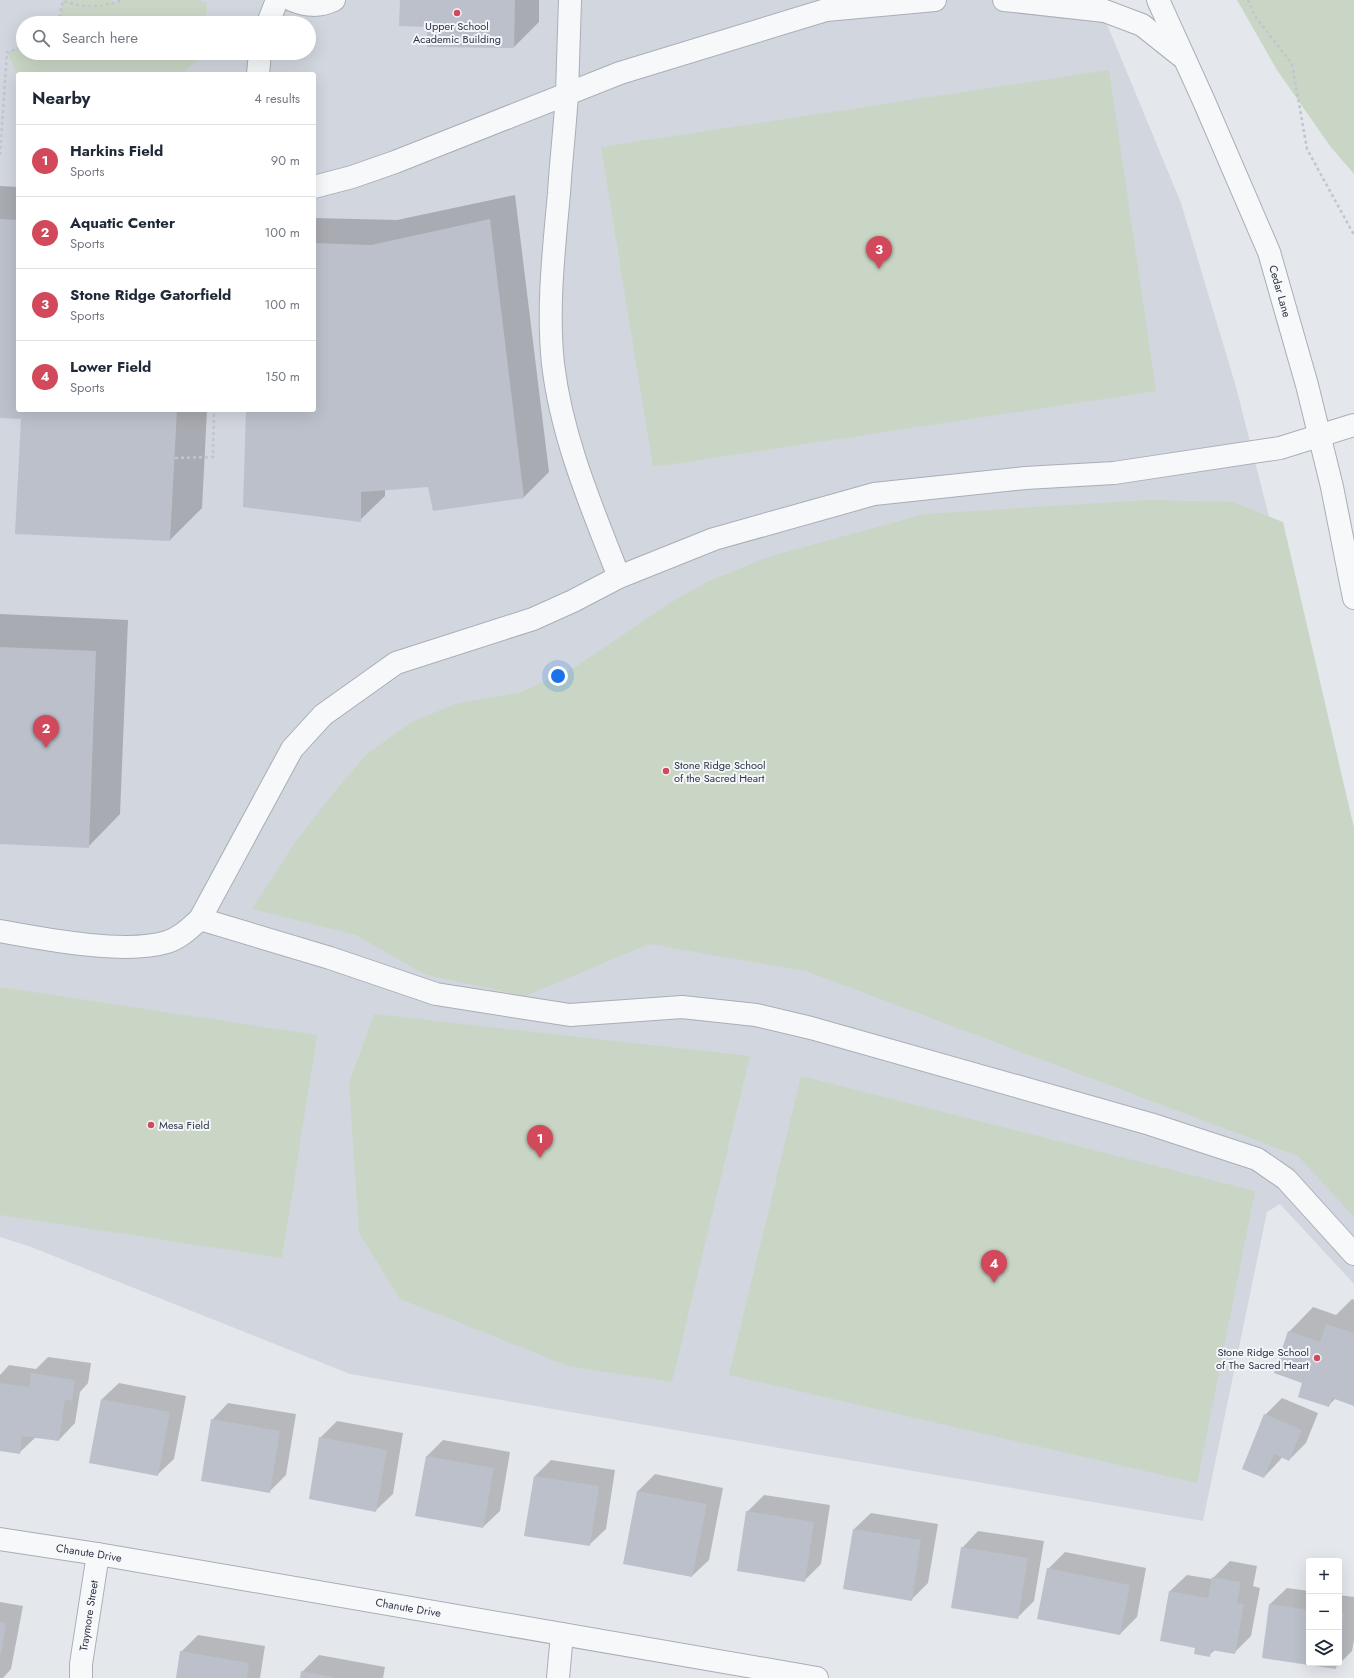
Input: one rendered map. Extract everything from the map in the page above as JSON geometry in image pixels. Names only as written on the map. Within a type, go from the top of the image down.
[{"type":"street","points":[[271,16],[277,0]]},
{"type":"street","points":[[292,0],[305,5],[320,5],[334,0]]},
{"type":"street","points":[[570,0],[567,94],[553,262],[551,315],[553,364],[571,447],[587,496],[620,577]]},
{"type":"street","points":[[316,186],[352,177],[382,166],[620,73],[823,5],[935,0]]},
{"type":"street","points":[[1004,0],[1105,11],[1142,25],[1185,59]]},
{"type":"street","name":"Cedar Lane","points":[[1158,0],[1269,252],[1307,385],[1332,487],[1354,598]]},
{"type":"street","points":[[258,72],[259,60]]},
{"type":"street","points":[[0,931],[48,939],[100,945],[145,946],[168,942],[184,933],[200,919],[292,750],[323,715],[396,663],[533,619],[620,577],[686,549],[714,539],[874,494],[1025,478],[1114,473],[1280,448],[1354,425]]},
{"type":"street","points":[[200,919],[330,958],[436,994],[570,1015],[682,1007],[756,1015],[811,1028],[1142,1122],[1257,1158],[1286,1179],[1354,1254]]},
{"type":"street","name":"Chanute Drive","points":[[0,1539],[98,1554],[817,1678]]},
{"type":"street","name":"Traymore Street","points":[[81,1678],[81,1664],[98,1554]]},
{"type":"street","points":[[558,1678],[562,1634]]},
{"type":"path","points":[[60,16],[63,1],[82,6],[97,6],[122,0]]},
{"type":"path","points":[[1248,0],[1255,16],[1292,64],[1307,149],[1354,234]]},
{"type":"path","points":[[0,155],[6,52],[16,49]]},
{"type":"path","points":[[175,458],[213,457],[214,412]]},
{"type":"shaded area","name":"Stone Ridge School of the Sacred Heart","points":[[0,0],[1097,0],[1181,203],[1236,387],[1309,674],[1354,868],[1354,1284],[1280,1204],[1267,1212],[1203,1521],[350,1374],[31,1247],[0,1237]]},
{"type":"green space","points":[[63,0],[112,0],[113,3],[122,0],[199,0],[207,3],[206,16],[60,16]]},
{"type":"green space","points":[[1237,0],[1354,0],[1354,174],[1330,146],[1277,70]]},
{"type":"green space","points":[[16,49],[16,60],[197,60],[184,72],[16,72],[7,52]]},
{"type":"green space","points":[[1109,70],[1156,391],[653,467],[601,147]]},
{"type":"green space","points":[[1148,500],[1232,502],[1283,522],[1354,828],[1354,1217],[1298,1156],[806,971],[649,944],[525,996],[426,975],[356,935],[252,909],[296,841],[335,791],[367,754],[410,723],[455,704],[522,692],[577,666],[670,603],[709,581],[768,557],[925,514]]},
{"type":"green space","name":"Mesa Field","points":[[0,987],[317,1035],[282,1258],[0,1215]]},
{"type":"green space","points":[[374,1014],[750,1056],[672,1382],[568,1366],[400,1299],[359,1233],[349,1083]]},
{"type":"green space","points":[[801,1076],[1255,1191],[1197,1483],[729,1375]]},
{"type":"building","name":"Upper School Academic Building","points":[[400,0],[515,0],[514,48],[427,47],[427,27],[399,26]]},
{"type":"building","points":[[0,219],[16,220],[16,412],[177,412],[170,541],[15,534],[21,419],[0,418]]},
{"type":"building","points":[[490,219],[524,498],[433,511],[428,487],[361,492],[361,522],[243,507],[246,412],[316,412],[316,243],[371,245]]},
{"type":"building","points":[[0,647],[96,651],[89,848],[0,844]]},
{"type":"building","name":"Stone Ridge School of The Sacred Heart","points":[[1326,1324],[1354,1333],[1354,1406],[1332,1398],[1329,1407],[1298,1397],[1302,1383],[1274,1373],[1288,1331],[1320,1342]]},
{"type":"building","points":[[31,1373],[75,1380],[72,1401],[65,1399],[59,1441],[22,1436],[20,1454],[0,1451],[0,1383],[29,1387]]},
{"type":"building","points":[[101,1399],[170,1412],[158,1476],[89,1463]]},
{"type":"building","points":[[1264,1414],[1302,1430],[1289,1461],[1274,1454],[1264,1478],[1242,1469]]},
{"type":"building","points":[[211,1419],[280,1431],[270,1493],[201,1481]]},
{"type":"building","points":[[319,1437],[387,1450],[376,1512],[309,1499]]},
{"type":"building","points":[[426,1456],[494,1468],[483,1528],[415,1516]]},
{"type":"building","points":[[534,1476],[599,1486],[590,1546],[524,1536]]},
{"type":"building","points":[[637,1491],[707,1504],[692,1577],[623,1564]]},
{"type":"building","points":[[746,1511],[814,1522],[805,1582],[737,1571]]},
{"type":"building","points":[[853,1529],[921,1540],[912,1601],[843,1589]]},
{"type":"building","points":[[961,1547],[1028,1558],[1018,1619],[951,1608]]},
{"type":"building","points":[[1047,1568],[1130,1585],[1120,1635],[1037,1619]]},
{"type":"building","points":[[1212,1577],[1241,1582],[1237,1603],[1244,1604],[1235,1654],[1211,1650],[1210,1657],[1194,1654],[1195,1648],[1160,1641],[1169,1591],[1208,1598]]},
{"type":"building","points":[[1269,1604],[1306,1610],[1306,1665],[1262,1658]]},
{"type":"building","points":[[1342,1614],[1344,1614],[1342,1628]]},
{"type":"building","points":[[0,1621],[6,1623],[1,1654],[0,1654]]},
{"type":"building","points":[[180,1651],[249,1663],[247,1678],[176,1678]]},
{"type":"building","points":[[1316,1666],[1336,1666],[1336,1669]]},
{"type":"building","points":[[301,1671],[334,1677],[334,1678],[300,1678]]},
{"type":"place","name":"Upper School Academic Building","points":[[457,13]]},
{"type":"place","name":"Stone Ridge Gatorfield","points":[[879,269]]},
{"type":"place","name":"Aquatic Center","points":[[46,748]]},
{"type":"place","name":"Stone Ridge School of the Sacred Heart","points":[[666,771]]},
{"type":"place","name":"Mesa Field","points":[[151,1125]]},
{"type":"place","name":"Harkins Field","points":[[540,1158]]},
{"type":"place","name":"Lower Field","points":[[994,1283]]},
{"type":"place","name":"Stone Ridge School of The Sacred Heart","points":[[1317,1358]]}]
